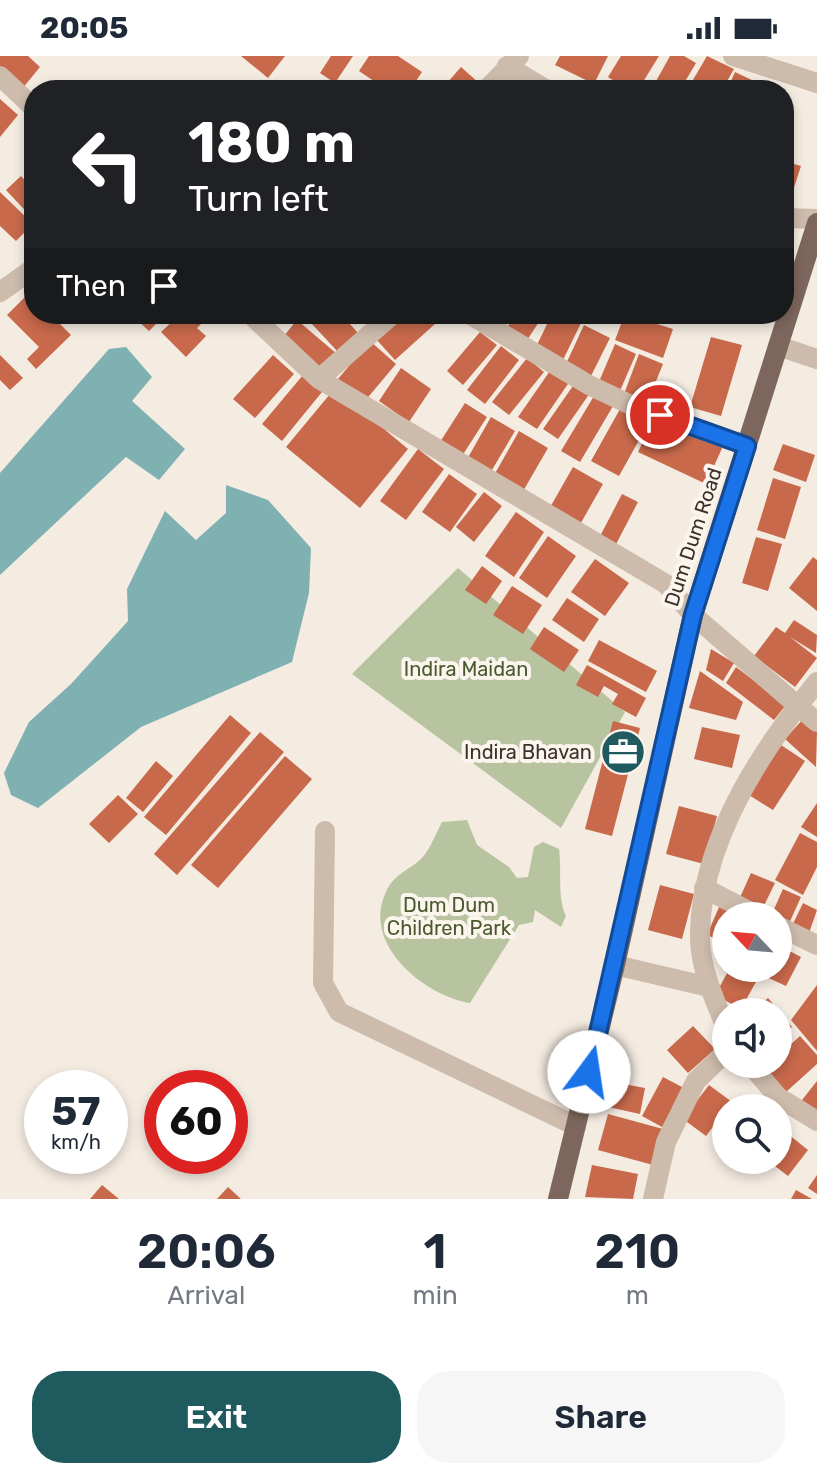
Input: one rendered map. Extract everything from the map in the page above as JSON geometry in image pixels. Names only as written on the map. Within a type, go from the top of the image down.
[{"type":"main road","name":"Dum Dum Road","points":[[794,295],[817,221]]},
{"type":"main road","name":"Dum Dum Road","points":[[558,1199],[615,965],[693,615],[785,324]]},
{"type":"street","points":[[733,56],[817,83]]},
{"type":"street","points":[[495,80],[513,61],[535,80]]},
{"type":"street","points":[[0,76],[24,99]]},
{"type":"street","points":[[794,219],[817,221]]},
{"type":"street","points":[[0,292],[24,275]]},
{"type":"street","points":[[261,324],[319,379],[666,584],[693,615],[817,722]]},
{"type":"street","points":[[319,379],[382,324]]},
{"type":"street","points":[[486,324],[589,385],[631,405],[747,446]]},
{"type":"street","points":[[778,346],[817,359]]},
{"type":"street","points":[[714,998],[700,941],[704,888],[738,802],[770,742],[817,682]]},
{"type":"street","points":[[325,831],[323,983],[339,1012],[576,1126]]},
{"type":"street","points":[[704,888],[731,902]]},
{"type":"street","points":[[792,933],[817,945]]},
{"type":"street","points":[[615,965],[709,987]]},
{"type":"street","points":[[653,1199],[666,1142],[696,1081],[712,1066]]},
{"type":"street","points":[[762,1078],[778,1097],[817,1121]]},
{"type":"green space","name":"Indira Maidan","points":[[458,568],[625,712],[561,828],[352,674]]},
{"type":"green space","name":"Dum Dum Children Park","points":[[467,820],[477,845],[509,867],[517,878],[528,877],[534,847],[543,842],[559,849],[561,893],[566,916],[561,927],[535,910],[533,922],[519,925],[470,1003],[434,989],[401,964],[382,930],[381,911],[389,886],[424,855],[442,822]]},
{"type":"water","points":[[126,347],[152,377],[132,401],[185,449],[159,480],[126,457],[0,575],[0,473],[109,349]]},
{"type":"water","points":[[226,485],[268,500],[311,548],[309,593],[292,662],[141,727],[38,808],[11,795],[4,773],[29,722],[71,684],[128,621],[127,589],[165,511],[196,540],[226,513]]},
{"type":"building","points":[[0,56],[28,56],[40,67],[29,80],[24,80],[22,89],[0,69]]},
{"type":"building","points":[[241,56],[285,56],[268,78]]},
{"type":"building","points":[[331,56],[353,56],[337,80],[330,80],[320,73]]},
{"type":"building","points":[[369,56],[398,56],[422,72],[417,80],[372,80],[359,71]]},
{"type":"building","points":[[560,56],[608,56],[596,80],[586,80],[555,65]]},
{"type":"building","points":[[621,56],[659,56],[644,80],[613,80],[608,77]]},
{"type":"building","points":[[670,56],[684,56],[696,63],[686,80],[657,80]]},
{"type":"building","points":[[707,56],[734,69],[728,80],[693,80]]},
{"type":"building","points":[[461,67],[476,80],[450,80]]},
{"type":"building","points":[[735,72],[752,80],[731,80]]},
{"type":"building","points":[[0,99],[18,115],[0,137]]},
{"type":"building","points":[[794,164],[801,166],[794,188]]},
{"type":"building","points":[[21,176],[24,179],[24,209],[6,190]]},
{"type":"building","points":[[0,192],[24,215],[24,233],[16,241],[0,226]]},
{"type":"building","points":[[24,298],[24,324],[60,324],[71,335],[36,369],[27,359],[39,347],[7,315]]},
{"type":"building","points":[[141,324],[156,324],[149,331]]},
{"type":"building","points":[[169,324],[201,324],[197,328],[206,336],[186,357],[161,332]]},
{"type":"building","points":[[294,324],[302,324],[337,354],[322,371],[283,337]]},
{"type":"building","points":[[312,324],[350,324],[358,333],[338,352]]},
{"type":"building","points":[[390,324],[435,324],[395,360],[375,338]]},
{"type":"building","points":[[509,324],[538,324],[524,345],[504,332]]},
{"type":"building","points":[[547,324],[581,324],[562,362],[535,349]]},
{"type":"building","points":[[621,324],[657,324],[673,329],[663,358],[615,340]]},
{"type":"building","points":[[584,325],[610,338],[591,376],[566,364]]},
{"type":"building","points":[[480,332],[497,345],[463,385],[447,371]]},
{"type":"building","points":[[711,337],[742,345],[721,416],[690,407]]},
{"type":"building","points":[[370,341],[396,364],[364,402],[338,379]]},
{"type":"building","points":[[615,344],[636,354],[619,393],[598,384]]},
{"type":"building","points":[[501,346],[519,360],[485,404],[467,390]]},
{"type":"building","points":[[639,354],[663,364],[647,403],[624,394]]},
{"type":"building","points":[[0,355],[23,378],[10,390],[0,380]]},
{"type":"building","points":[[273,355],[294,374],[255,418],[233,399]]},
{"type":"building","points":[[527,358],[544,372],[509,415],[492,402]]},
{"type":"building","points":[[401,368],[431,389],[409,422],[379,401]]},
{"type":"building","points":[[552,368],[570,381],[537,429],[518,417]]},
{"type":"building","points":[[303,375],[322,392],[282,441],[262,424]]},
{"type":"building","points":[[575,383],[590,393],[558,439],[543,429]]},
{"type":"building","points":[[335,388],[408,449],[360,508],[286,447]]},
{"type":"building","points":[[597,391],[616,401],[580,462],[561,451]]},
{"type":"building","points":[[465,403],[487,417],[462,456],[440,442]]},
{"type":"building","points":[[620,409],[648,424],[619,476],[591,461]]},
{"type":"building","points":[[656,415],[723,446],[706,484],[638,452]]},
{"type":"building","points":[[491,417],[515,431],[489,475],[466,461]]},
{"type":"building","points":[[519,431],[548,448],[522,493],[493,477]]},
{"type":"building","points":[[783,444],[815,455],[806,482],[773,470]]},
{"type":"building","points":[[418,449],[444,469],[406,520],[380,501]]},
{"type":"building","points":[[573,467],[603,484],[578,528],[548,511]]},
{"type":"building","points":[[449,474],[477,494],[450,532],[422,512]]},
{"type":"building","points":[[773,478],[801,487],[785,539],[757,530]]},
{"type":"building","points":[[484,492],[502,506],[474,542],[456,527]]},
{"type":"building","points":[[622,494],[638,502],[613,550],[597,542]]},
{"type":"building","points":[[516,512],[544,532],[514,577],[485,556]]},
{"type":"building","points":[[548,536],[576,556],[547,598],[519,578]]},
{"type":"building","points":[[756,537],[782,544],[768,591],[742,583]]},
{"type":"building","points":[[813,557],[817,560],[817,611],[789,588]]},
{"type":"building","points":[[595,559],[629,583],[605,616],[571,592]]},
{"type":"building","points":[[482,566],[502,581],[486,604],[465,590]]},
{"type":"building","points":[[512,586],[542,605],[523,634],[493,615]]},
{"type":"building","points":[[567,598],[599,619],[584,642],[552,620]]},
{"type":"building","points":[[794,620],[817,635],[816,653],[790,637],[817,658],[795,687],[754,656],[776,627],[785,633]]},
{"type":"building","points":[[544,627],[579,650],[564,672],[530,649]]},
{"type":"building","points":[[599,640],[657,671],[646,692],[588,661]]},
{"type":"building","points":[[711,649],[734,663],[723,681],[706,670]]},
{"type":"building","points":[[587,665],[646,698],[636,717],[612,704],[618,694],[604,686],[598,697],[576,685]]},
{"type":"building","points":[[736,667],[786,705],[774,720],[726,683]]},
{"type":"building","points":[[700,671],[743,702],[736,720],[689,708]]},
{"type":"building","points":[[230,715],[251,733],[166,835],[144,817]]},
{"type":"building","points":[[803,719],[817,731],[816,767],[785,739]]},
{"type":"building","points":[[613,721],[640,728],[612,836],[585,829]]},
{"type":"building","points":[[702,727],[740,735],[732,768],[694,759]]},
{"type":"building","points":[[260,732],[284,752],[177,875],[154,854]]},
{"type":"building","points":[[781,745],[805,761],[773,810],[749,795]]},
{"type":"building","points":[[285,756],[312,779],[218,888],[191,865]]},
{"type":"building","points":[[156,761],[173,776],[143,812],[126,798]]},
{"type":"building","points":[[118,795],[138,814],[109,843],[89,824]]},
{"type":"building","points":[[817,803],[817,837],[801,827]]},
{"type":"building","points":[[679,806],[717,816],[704,864],[666,854]]},
{"type":"building","points":[[800,833],[817,842],[817,867],[803,895],[775,880]]},
{"type":"building","points":[[751,873],[775,883],[766,902],[738,902]]},
{"type":"building","points":[[660,885],[694,894],[682,939],[648,930]]},
{"type":"building","points":[[783,889],[801,897],[792,917],[792,902],[777,902]]},
{"type":"building","points":[[803,903],[817,910],[808,936],[792,926]]},
{"type":"building","points":[[792,952],[801,957],[792,974]]},
{"type":"building","points":[[722,982],[756,982],[747,998],[721,998],[715,995]]},
{"type":"building","points":[[817,985],[817,1051],[792,1019]]},
{"type":"building","points":[[693,1026],[712,1046],[712,1052],[688,1073],[667,1050]]},
{"type":"building","points":[[800,1036],[817,1055],[817,1064],[786,1092],[774,1078],[792,1078],[792,1043]]},
{"type":"building","points":[[663,1077],[684,1088],[662,1127],[642,1116]]},
{"type":"building","points":[[817,1081],[817,1112],[802,1100]]},
{"type":"building","points":[[613,1082],[645,1088],[640,1114],[608,1107]]},
{"type":"building","points":[[709,1085],[721,1094],[712,1094],[712,1128],[706,1136],[683,1119]]},
{"type":"building","points":[[608,1114],[663,1129],[653,1165],[598,1150]]},
{"type":"building","points":[[792,1137],[808,1150],[792,1171]]},
{"type":"building","points":[[592,1165],[638,1174],[633,1199],[585,1197]]},
{"type":"building","points":[[817,1175],[817,1194],[808,1188]]},
{"type":"building","points":[[102,1185],[119,1199],[90,1199]]},
{"type":"building","points":[[228,1187],[241,1199],[217,1199]]},
{"type":"building","points":[[796,1190],[812,1199],[791,1199]]},
{"type":"place","name":"Indira Bhavan","points":[[623,752]]},
{"type":"route","points":[[589,1072],[693,615],[747,446],[660,415]]}]
